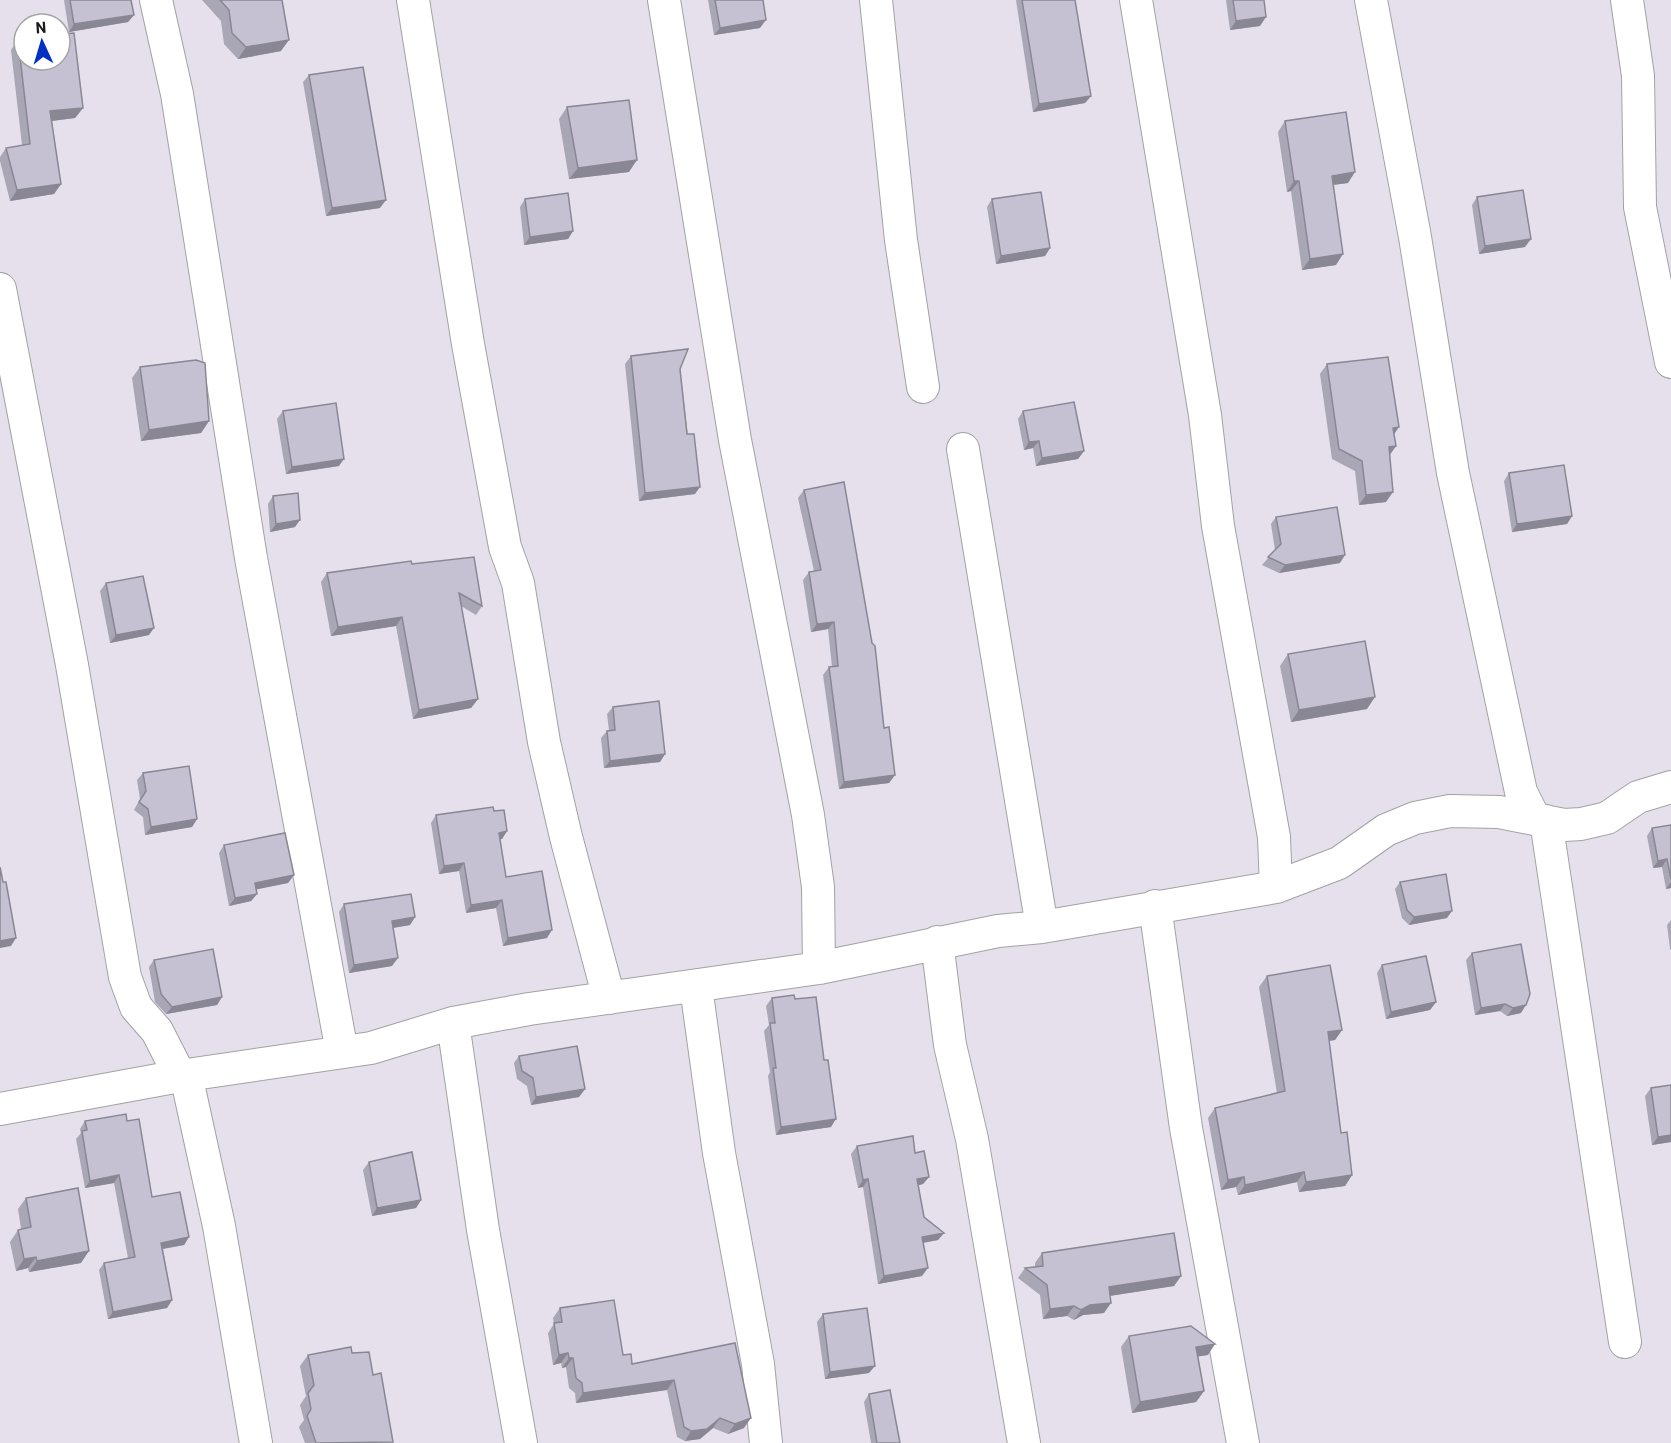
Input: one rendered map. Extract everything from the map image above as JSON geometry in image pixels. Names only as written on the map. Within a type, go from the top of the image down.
[{"type":"street","points":[[156,0],[177,94],[251,558],[342,1052]]},
{"type":"street","points":[[413,0],[468,344],[505,547],[518,583],[544,742],[566,837],[609,998]]},
{"type":"street","points":[[664,0],[735,440],[808,815],[818,887],[819,968]]},
{"type":"street","points":[[876,0],[901,240],[924,387]]},
{"type":"street","points":[[1136,0],[1205,415],[1218,526],[1274,837],[1276,887]]},
{"type":"street","points":[[1371,0],[1415,237],[1453,473],[1521,792],[1540,819],[1625,1342]]},
{"type":"street","points":[[1627,0],[1638,76],[1640,207],[1671,362]]},
{"type":"street","points":[[0,289],[74,677],[126,977],[136,1007],[157,1031],[183,1076],[219,1226],[256,1443]]},
{"type":"street","points":[[963,449],[1042,927]]},
{"type":"street","points":[[0,1109],[183,1076],[371,1048],[453,1023],[819,968],[998,931],[1042,927],[1276,887],[1339,864],[1386,830],[1415,818],[1450,811],[1499,812],[1581,824],[1607,818],[1638,797],[1671,787]]},
{"type":"street","points":[[1155,906],[1186,1128],[1243,1443]]},
{"type":"street","points":[[938,942],[950,1045],[972,1139],[1024,1443]]},
{"type":"street","points":[[696,987],[719,1153],[758,1364],[766,1443]]},
{"type":"street","points":[[453,1023],[483,1230],[521,1443]]},
{"type":"building","points":[[70,0],[131,0],[134,15],[74,24]]},
{"type":"building","points":[[220,0],[282,0],[289,40],[246,47],[232,33],[229,10]]},
{"type":"building","points":[[715,0],[763,0],[766,20],[720,28]]},
{"type":"building","points":[[1022,0],[1075,0],[1091,96],[1039,104]]},
{"type":"building","points":[[1233,0],[1264,0],[1266,17],[1236,21]]},
{"type":"building","points":[[72,33],[74,33],[83,108],[50,111],[61,184],[17,190],[6,148],[30,144],[22,72],[72,72]]},
{"type":"building","points":[[363,67],[386,200],[332,208],[309,75]]},
{"type":"building","points":[[629,100],[637,160],[578,168],[567,107]]},
{"type":"building","points":[[1346,112],[1355,172],[1332,176],[1343,254],[1310,259],[1299,181],[1294,181],[1285,121]]},
{"type":"building","points":[[1523,190],[1531,239],[1485,246],[1477,197]]},
{"type":"building","points":[[1041,192],[1050,248],[1001,256],[992,199]]},
{"type":"building","points":[[568,193],[573,231],[530,237],[525,199]]},
{"type":"building","points":[[688,349],[680,369],[687,434],[694,434],[700,487],[645,493],[631,356]]},
{"type":"building","points":[[1388,357],[1399,427],[1393,428],[1396,446],[1389,447],[1393,492],[1366,495],[1362,461],[1339,449],[1327,364]]},
{"type":"building","points":[[196,360],[205,363],[209,421],[149,430],[140,367]]},
{"type":"building","points":[[1074,402],[1084,451],[1042,458],[1039,441],[1029,442],[1023,411]]},
{"type":"building","points":[[336,403],[344,459],[292,467],[283,411]]},
{"type":"building","points":[[1564,465],[1572,516],[1517,524],[1509,473]]},
{"type":"building","points":[[844,482],[872,643],[875,646],[884,728],[889,727],[895,775],[844,782],[829,667],[838,666],[834,622],[817,624],[809,572],[821,570],[804,490]]},
{"type":"building","points":[[298,493],[300,520],[276,524],[273,496]]},
{"type":"building","points":[[1337,507],[1345,555],[1285,565],[1268,557],[1281,544],[1276,517]]},
{"type":"building","points":[[474,557],[482,606],[459,593],[478,699],[419,710],[402,617],[338,627],[327,573],[411,561],[412,564]]},
{"type":"building","points":[[143,576],[154,628],[116,635],[106,583]]},
{"type":"building","points":[[1365,641],[1375,697],[1299,710],[1288,654]]},
{"type":"building","points":[[659,701],[665,754],[610,761],[607,731],[615,730],[613,707]]},
{"type":"building","points":[[189,766],[197,819],[151,827],[148,809],[139,802],[146,791],[143,773]]},
{"type":"building","points":[[493,807],[494,811],[504,810],[507,831],[499,833],[506,877],[542,871],[552,930],[508,938],[502,900],[471,905],[464,863],[444,866],[436,815]]},
{"type":"building","points":[[1671,825],[1671,879],[1667,859],[1658,861],[1652,828]]},
{"type":"building","points":[[285,833],[294,875],[255,883],[257,894],[235,898],[224,845]]},
{"type":"building","points":[[0,867],[3,882],[6,882],[16,938],[0,941]]},
{"type":"building","points":[[1446,874],[1452,911],[1414,917],[1407,910],[1400,882]]},
{"type":"building","points":[[411,894],[415,917],[392,921],[398,958],[354,965],[344,904]]},
{"type":"building","points":[[1521,944],[1530,994],[1526,1005],[1513,1008],[1505,1004],[1481,1008],[1472,953]]},
{"type":"building","points":[[213,949],[222,997],[172,1007],[161,994],[154,960]]},
{"type":"building","points":[[1426,956],[1436,1002],[1391,1012],[1382,965]]},
{"type":"building","points":[[1330,965],[1342,1030],[1328,1032],[1341,1133],[1347,1132],[1352,1175],[1306,1182],[1304,1172],[1245,1185],[1244,1177],[1228,1180],[1215,1108],[1285,1091],[1267,976]]},
{"type":"building","points":[[794,995],[795,999],[816,997],[824,1060],[828,1060],[836,1119],[781,1127],[773,1068],[776,1068],[770,1023],[775,1023],[772,998]]},
{"type":"building","points":[[577,1046],[585,1089],[536,1097],[533,1078],[522,1071],[519,1056]]},
{"type":"building","points":[[1671,1085],[1671,1135],[1658,1137],[1651,1088]]},
{"type":"building","points":[[126,1114],[127,1121],[139,1119],[152,1197],[180,1192],[189,1237],[161,1243],[172,1300],[113,1312],[104,1263],[135,1257],[119,1175],[90,1181],[82,1131],[87,1130],[85,1121]]},
{"type":"building","points":[[913,1136],[915,1153],[924,1151],[929,1177],[917,1179],[924,1217],[944,1233],[922,1237],[928,1268],[884,1276],[868,1179],[863,1180],[857,1146]]},
{"type":"building","points":[[412,1152],[421,1200],[377,1208],[369,1162]]},
{"type":"building","points":[[78,1188],[89,1251],[37,1261],[36,1257],[24,1259],[18,1230],[31,1227],[26,1198]]},
{"type":"building","points":[[1174,1233],[1181,1276],[1109,1287],[1111,1303],[1090,1305],[1081,1310],[1074,1306],[1050,1309],[1047,1285],[1025,1268],[1043,1266],[1042,1253]]},
{"type":"building","points":[[614,1300],[623,1355],[631,1354],[632,1364],[735,1343],[751,1418],[735,1424],[720,1418],[707,1429],[691,1431],[684,1427],[674,1380],[583,1393],[582,1383],[576,1378],[573,1358],[569,1358],[568,1353],[559,1355],[554,1323],[562,1322],[560,1308]]},
{"type":"building","points":[[867,1308],[875,1366],[830,1372],[823,1314]]},
{"type":"building","points":[[1191,1326],[1215,1344],[1196,1347],[1204,1391],[1140,1402],[1129,1336]]},
{"type":"building","points":[[351,1347],[352,1353],[369,1352],[373,1375],[381,1373],[393,1442],[316,1443],[307,1416],[311,1409],[308,1393],[314,1385],[308,1355]]},
{"type":"building","points":[[890,1390],[900,1443],[877,1443],[869,1394]]}]
